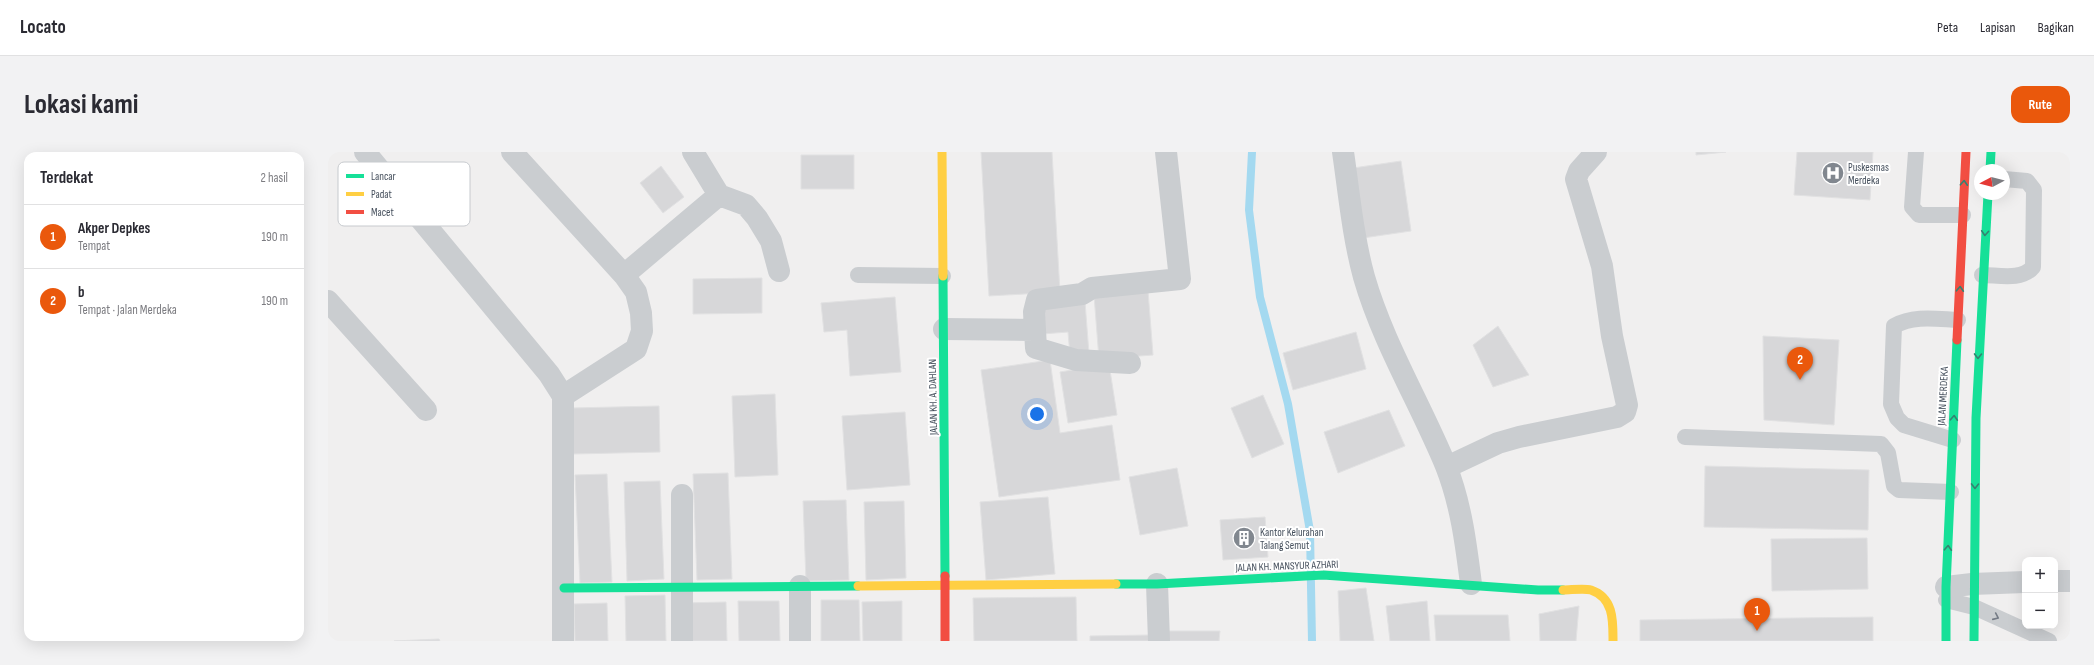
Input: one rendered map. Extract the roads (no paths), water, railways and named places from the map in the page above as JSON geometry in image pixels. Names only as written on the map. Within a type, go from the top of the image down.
[{"type":"street","points":[[365,152],[373,162]]},
{"type":"street","points":[[512,152],[624,274],[636,292],[641,313],[642,332],[636,349],[563,396]]},
{"type":"street","points":[[693,152],[719,195],[746,205],[757,218],[771,241],[779,271]]},
{"type":"street","name":"JALAN KH. A. DAHLAN","points":[[942,152],[946,641]]},
{"type":"street","points":[[1130,363],[1076,360],[1036,348],[1034,312],[1037,300],[1082,294],[1092,288],[1180,279],[1166,152]]},
{"type":"street","points":[[1343,152],[1354,228],[1364,277],[1384,330],[1446,467],[1464,530],[1471,584]]},
{"type":"street","points":[[1446,467],[1498,443],[1617,417],[1625,412],[1627,405],[1612,336],[1602,266],[1576,179],[1579,171],[1596,152]]},
{"type":"street","name":"JALAN MERDEKA","points":[[1946,641],[1946,594],[1966,152]]},
{"type":"street","points":[[1990,164],[1991,152]]},
{"type":"street","points":[[624,274],[719,195]]},
{"type":"street","points":[[1974,641],[1972,584],[1978,321],[1988,200]]},
{"type":"street","points":[[426,226],[549,374],[563,396],[563,641]]},
{"type":"street","points":[[328,301],[426,410]]},
{"type":"street","points":[[944,329],[1034,330]]},
{"type":"street","points":[[682,495],[682,641]]},
{"type":"street","name":"JALAN KH. MANSYUR AZHARI","points":[[564,588],[681,586],[1157,584],[1323,576],[1471,584],[1538,590],[1590,590],[1606,600],[1613,614],[1613,641]]},
{"type":"street","points":[[2058,581],[2070,581]]},
{"type":"street","points":[[1946,594],[1972,584],[2022,582]]},
{"type":"street","points":[[1157,584],[1159,641]]},
{"type":"street","points":[[800,586],[800,641]]},
{"type":"lane","points":[[1916,152],[1912,207],[1915,212],[1919,215],[1963,214]]},
{"type":"lane","points":[[1982,276],[2022,276],[2028,273],[2033,267],[2034,190],[2027,181],[2010,180]]},
{"type":"lane","points":[[858,275],[943,276]]},
{"type":"lane","points":[[1953,440],[1904,425],[1897,418],[1891,404],[1894,326],[1904,320],[1917,318],[1958,320]]},
{"type":"lane","points":[[1685,438],[1881,444],[1888,453],[1894,486],[1899,490],[1951,492]]},
{"type":"lane","points":[[1946,594],[2049,641]]},
{"type":"waterway","points":[[1252,152],[1249,210],[1260,297],[1288,404],[1310,531],[1312,641]]},
{"type":"place","name":"Puskesmas Merdeka","points":[[1833,173]]},
{"type":"place","name":"b","points":[[1800,380]]},
{"type":"place","name":"Kantor Kelurahan Talang Semut","points":[[1244,538]]},
{"type":"place","name":"Akper Depkes","points":[[1757,631]]}]
